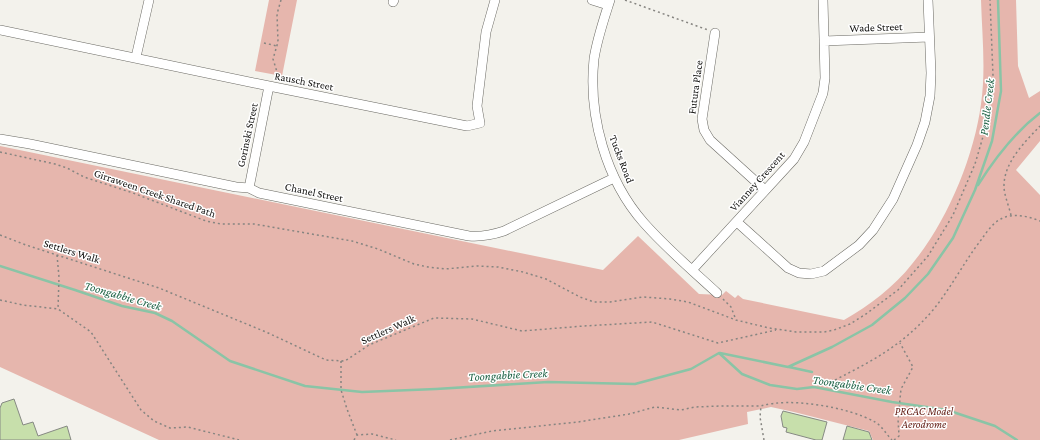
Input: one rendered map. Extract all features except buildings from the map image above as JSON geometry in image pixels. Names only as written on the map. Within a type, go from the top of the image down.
[{"type":"street","points":[[136,57],[149,0]]},
{"type":"street","name":"Rausch Street","points":[[0,30],[467,126],[480,123],[476,106],[486,32],[495,0]]},
{"type":"street","points":[[592,0],[609,3]]},
{"type":"street","name":"Vianney Crescent","points":[[692,270],[794,159],[804,142],[824,93],[823,0]]},
{"type":"street","points":[[737,222],[788,268],[799,273],[811,274],[824,271],[837,263],[859,245],[873,230],[893,199],[925,122],[930,96],[931,73],[928,0]]},
{"type":"street","name":"Tucks Road","points":[[609,3],[599,35],[594,58],[594,96],[601,140],[614,178],[643,222],[669,250],[716,293]]},
{"type":"street","name":"Futura Place","points":[[715,33],[702,119],[704,130],[710,140],[765,190]]},
{"type":"street","name":"Wade Street","points":[[824,41],[929,37]]},
{"type":"street","name":"Gorinski Street","points":[[249,188],[272,87]]},
{"type":"street","name":"Chanel Street","points":[[0,139],[236,187],[249,188],[259,193],[453,233],[480,237],[493,235],[504,231],[614,178]]},
{"type":"path","points":[[272,87],[277,72],[273,58],[277,46],[277,14],[281,0]]},
{"type":"path","points":[[625,0],[715,33]]},
{"type":"path","name":"Girraween Creek Shared Path","points":[[0,152],[55,164],[67,168],[84,177],[134,193],[184,213],[220,224],[254,224],[352,241],[378,249],[414,264],[428,267],[445,269],[478,266],[498,267],[522,272],[546,279],[580,297],[594,302],[610,302],[643,297],[670,299],[688,302],[736,320],[778,330],[796,332],[824,332],[850,324],[898,290],[928,256],[953,215],[976,164],[988,123],[993,76],[990,0]]},
{"type":"path","points":[[264,43],[277,46]]},
{"type":"path","points":[[1011,215],[1004,188],[1007,168],[1019,149],[1040,126]]},
{"type":"path","points":[[835,380],[882,355],[900,343],[913,331],[933,309],[987,230],[998,220],[1011,215],[1024,216],[1040,221]]},
{"type":"path","name":"Settlers Walk","points":[[0,235],[26,245],[159,288],[266,332],[326,360],[345,361],[369,345],[434,318],[472,319],[522,331],[652,322],[718,343],[778,330]]},
{"type":"path","points":[[57,255],[59,277],[58,309]]},
{"type":"path","points":[[716,293],[731,307],[736,320]]},
{"type":"path","points":[[0,300],[23,305],[58,309],[91,332],[141,410],[154,421],[170,428],[188,428],[239,440]]},
{"type":"path","points":[[450,440],[492,431],[578,422],[629,414],[655,407],[681,410],[696,407],[760,406],[776,403],[813,404],[858,415],[875,422],[882,427],[893,440],[899,436],[898,419],[901,389],[913,367],[900,343]]},
{"type":"path","points":[[340,361],[341,390],[357,435]]},
{"type":"path","points":[[760,406],[760,417],[764,440]]},
{"type":"path","points":[[357,435],[372,434],[396,440]]},
{"type":"path","points":[[354,440],[357,435]]},
{"type":"green space","points":[[269,0],[297,0],[282,76],[255,71]]},
{"type":"green space","name":"PRCAC Model Aerodrome","points":[[981,0],[1016,0],[1018,66],[1029,98],[1040,91],[1040,141],[1016,170],[1040,195],[1040,440],[873,440],[869,431],[771,407],[747,412],[748,424],[679,440],[159,440],[0,367],[0,146],[603,270],[638,236],[699,294],[722,295],[726,291],[735,298],[738,295],[743,299],[844,320],[881,295],[912,264],[937,229],[957,188],[972,145],[981,104],[983,65]]},
{"type":"waterway","name":"Pendle Creek","points":[[720,353],[788,367],[832,347],[872,325],[905,298],[928,274],[953,238],[975,190],[992,141],[1001,91],[998,0]]},
{"type":"waterway","points":[[978,185],[1006,146],[1022,128],[1040,113]]},
{"type":"waterway","name":"Toongabbie Creek","points":[[0,266],[122,306],[155,313],[172,321],[230,361],[305,386],[362,392],[548,382],[635,384],[691,369],[719,353],[742,374],[770,385],[797,389],[814,387],[892,402],[947,410],[995,426],[1017,440]]},
{"type":"waterway","points":[[789,367],[812,372]]}]
